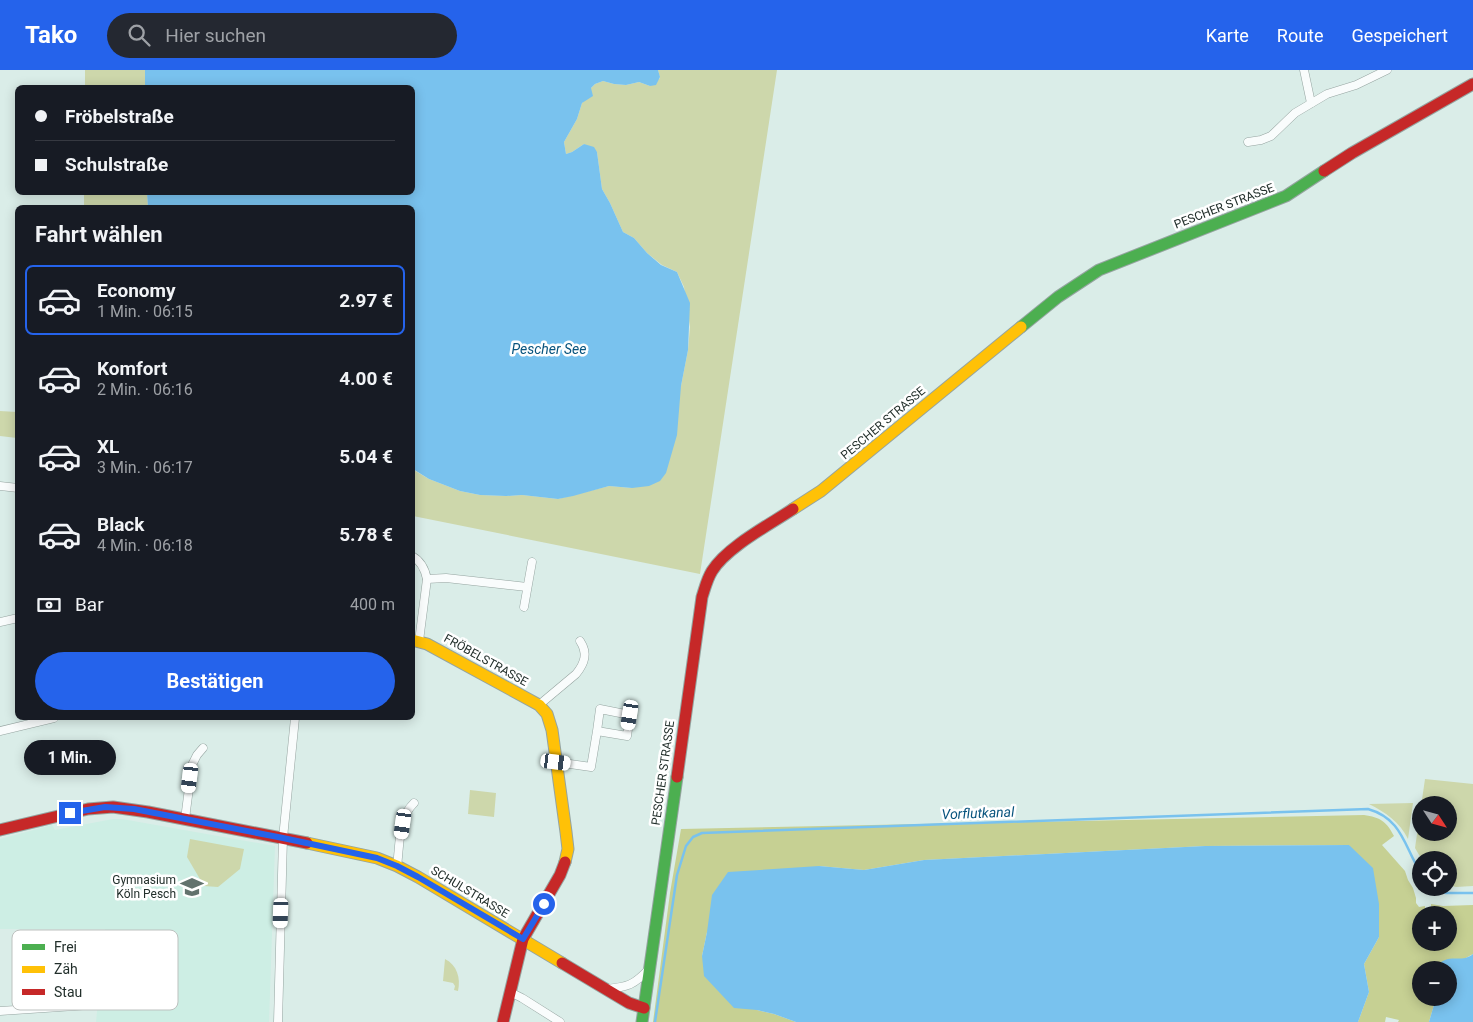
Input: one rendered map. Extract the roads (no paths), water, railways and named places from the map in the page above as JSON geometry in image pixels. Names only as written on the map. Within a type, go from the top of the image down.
[{"type":"street","points":[[1304,70],[1311,103]]},
{"type":"street","points":[[1248,142],[1271,136],[1296,113],[1327,94],[1356,85],[1387,70]]},
{"type":"street","name":"PESCHER STRASSE","points":[[642,1022],[702,597],[712,570],[720,560],[737,546],[821,491],[1058,297],[1098,270],[1286,196],[1352,153],[1473,84]]},
{"type":"street","points":[[0,486],[15,488]]},
{"type":"street","points":[[415,558],[426,570],[427,579],[446,578],[527,587]]},
{"type":"street","points":[[524,607],[532,562]]},
{"type":"street","name":"FRÖBELSTRASSE","points":[[427,579],[416,641],[427,644],[539,705]]},
{"type":"street","points":[[0,622],[15,619]]},
{"type":"street","points":[[502,1022],[523,939],[560,875],[566,860],[568,849],[552,730],[547,714],[539,705],[581,668],[585,658],[585,648],[580,641]]},
{"type":"street","points":[[556,762],[592,767],[597,730],[600,709],[630,715],[627,736],[597,730]]},
{"type":"street","points":[[0,731],[46,720]]},
{"type":"street","points":[[278,1022],[283,838],[295,720]]},
{"type":"street","points":[[185,819],[192,765],[203,748]]},
{"type":"street","points":[[397,866],[403,819],[414,803]]},
{"type":"street","name":"SCHULSTRASSE","points":[[0,830],[88,809],[105,807],[134,809],[377,858],[418,877],[633,1005],[644,1008]]},
{"type":"street","points":[[606,989],[620,988],[637,981],[649,969]]},
{"type":"street","points":[[510,992],[560,1022]]},
{"type":"water","name":"Pescher See","points":[[145,70],[658,70],[660,77],[656,85],[650,86],[639,82],[626,85],[603,81],[595,84],[591,88],[593,96],[582,103],[577,119],[564,142],[566,154],[584,144],[594,147],[597,152],[602,189],[623,232],[634,238],[661,265],[677,272],[690,303],[688,350],[681,386],[677,435],[666,473],[660,481],[649,486],[632,488],[609,486],[558,499],[522,495],[480,495],[460,491],[429,479],[415,470],[415,205],[148,205],[147,195],[415,195],[415,85],[145,85]]},
{"type":"water","points":[[1349,845],[1373,868],[1379,904],[1379,937],[1364,964],[1369,992],[1358,1022],[796,1022],[757,1010],[734,1008],[704,976],[702,956],[712,895],[728,872],[819,866],[864,870],[924,860],[1205,846]]},
{"type":"water","points":[[1473,954],[1473,1022],[1429,1022],[1434,1006],[1457,1006],[1457,961],[1444,961],[1468,957]]},
{"type":"waterway","name":"Vorflutkanal","points":[[655,1022],[677,875],[686,846],[693,837],[702,833],[1368,809],[1380,814],[1396,827],[1412,857]]},
{"type":"waterway","name":"Vorflutkanal","points":[[1457,893],[1473,893]]},
{"type":"place","name":"Gymnasium Köln Pesch","points":[[192,887]]}]
